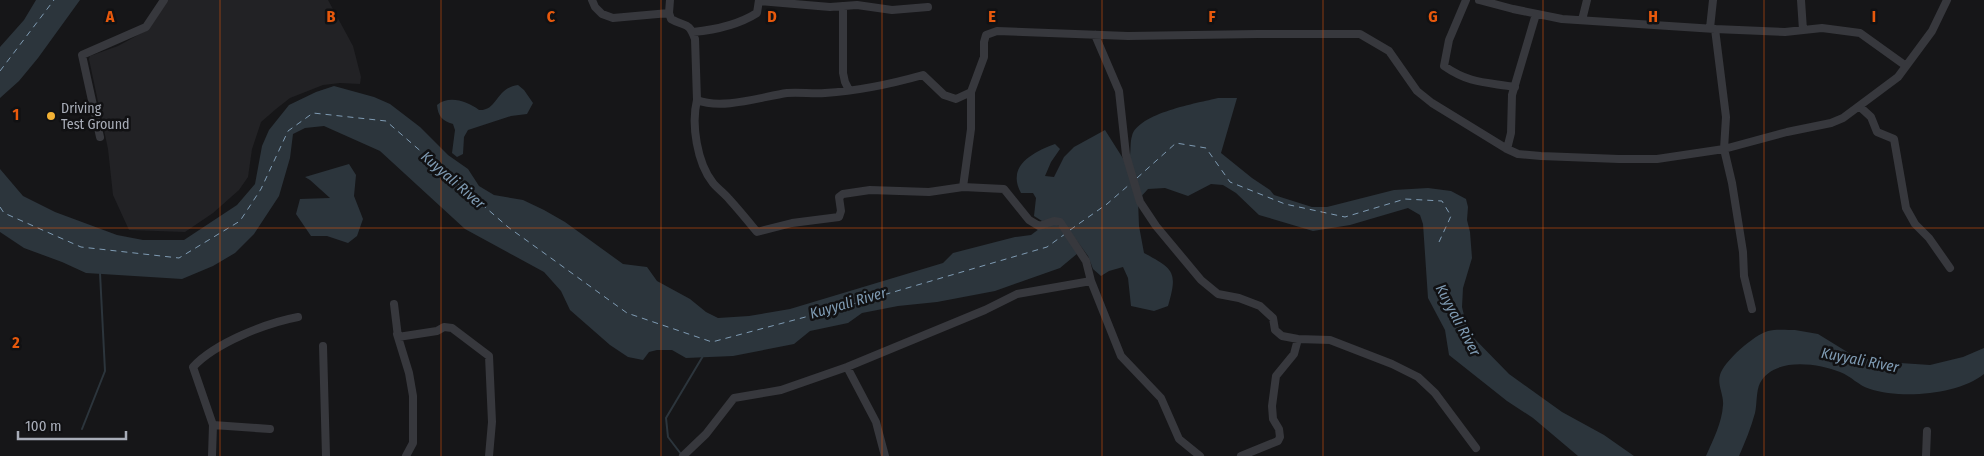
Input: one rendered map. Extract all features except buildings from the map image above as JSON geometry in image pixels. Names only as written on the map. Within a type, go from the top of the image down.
[{"type":"street","points":[[100,137],[82,55],[146,27],[164,0]]},
{"type":"street","points":[[592,0],[595,7],[602,14],[613,18],[669,13]]},
{"type":"street","points":[[670,0],[669,13],[672,19],[689,26],[695,39],[697,100],[694,119],[695,135],[705,170],[713,183],[729,198],[757,232],[792,223],[839,217],[841,211],[839,197],[843,194],[870,190],[930,192],[963,187],[1004,190],[1029,220],[1039,226],[1054,221],[1060,222],[1086,261],[1091,281],[1121,356],[1161,398],[1179,439],[1200,456]]},
{"type":"street","points":[[693,32],[716,28],[757,14],[759,0],[842,6],[856,5],[892,10],[928,7]]},
{"type":"street","points":[[1466,0],[1449,40],[1444,66],[1466,79],[1483,84],[1515,87]]},
{"type":"street","points":[[1479,0],[1536,14],[1582,20],[1785,32],[1822,28],[1860,34],[1906,66]]},
{"type":"street","points":[[1582,20],[1587,0]]},
{"type":"street","points":[[1712,0],[1713,29],[1726,117],[1724,149],[1732,182],[1743,252],[1744,276],[1752,309]]},
{"type":"street","points":[[1801,0],[1803,30]]},
{"type":"street","points":[[963,187],[971,129],[970,92],[984,57],[986,36],[991,33],[1095,35],[1360,34],[1389,51],[1417,91],[1432,103],[1518,154],[1619,160],[1657,158],[1724,149],[1787,132],[1831,123],[1843,118],[1898,77],[1932,31],[1947,0]]},
{"type":"street","points":[[842,6],[844,73],[845,82],[849,90]]},
{"type":"street","points":[[1508,148],[1512,95],[1536,14]]},
{"type":"street","points":[[1095,35],[1119,91],[1126,155],[1140,202],[1156,226],[1201,280],[1218,294],[1238,298],[1260,306],[1273,318],[1275,330],[1278,333],[1298,339],[1330,340],[1392,364],[1418,377],[1435,393],[1476,448]]},
{"type":"street","points":[[697,100],[705,104],[737,102],[789,93],[826,93],[897,82],[923,75],[944,95],[956,99],[970,92]]},
{"type":"street","points":[[1859,106],[1871,117],[1877,132],[1894,139],[1906,208],[1915,224],[1950,268]]},
{"type":"street","points":[[683,456],[706,434],[734,398],[781,390],[847,367],[985,310],[1017,294],[1091,281]]},
{"type":"street","points":[[394,304],[398,338]]},
{"type":"street","points":[[212,456],[213,425],[194,367],[207,355],[263,326],[298,317]]},
{"type":"street","points":[[393,320],[414,396],[413,443],[406,456]]},
{"type":"street","points":[[398,338],[437,331],[444,327],[452,328],[489,356],[492,422],[489,456]]},
{"type":"street","points":[[1241,456],[1278,441],[1280,438],[1273,419],[1272,406],[1276,376],[1294,354],[1298,339]]},
{"type":"street","points":[[323,346],[326,456]]},
{"type":"street","points":[[847,367],[876,422],[885,456]]},
{"type":"street","points":[[213,425],[270,429]]},
{"type":"street","points":[[1926,456],[1927,431]]},
{"type":"shaded area","points":[[168,0],[328,0],[353,46],[361,77],[360,84],[340,83],[323,85],[290,98],[276,109],[261,122],[252,149],[248,177],[239,190],[213,213],[185,232],[129,230],[113,195],[108,149],[89,59],[90,56],[118,46],[147,30]]},
{"type":"water","points":[[36,0],[80,0],[38,58],[19,81],[0,98],[0,47],[24,20]]},
{"type":"water","points":[[518,85],[533,103],[527,114],[511,116],[468,130],[464,137],[463,154],[457,157],[452,153],[455,130],[453,124],[441,118],[437,105],[447,100],[458,100],[479,110],[485,109],[490,107],[505,90]]},
{"type":"water","name":"Kuyyali River","points":[[334,86],[374,97],[390,104],[420,127],[448,155],[468,169],[479,186],[494,195],[523,200],[544,210],[565,222],[623,264],[647,267],[657,281],[690,299],[706,312],[718,318],[749,316],[790,309],[943,263],[953,253],[1015,237],[1031,235],[1039,229],[1056,223],[1078,253],[1060,268],[995,291],[862,313],[848,323],[810,331],[794,344],[733,356],[686,358],[672,350],[657,350],[649,352],[643,360],[628,357],[610,345],[570,310],[561,291],[544,272],[465,229],[380,151],[324,126],[305,128],[293,134],[290,158],[279,196],[254,234],[235,253],[213,266],[182,279],[86,273],[24,248],[0,232],[0,169],[23,196],[55,212],[117,235],[143,240],[184,240],[237,205],[255,184],[262,146],[269,130],[289,105]]},
{"type":"water","name":"Kuyyali River","points":[[1218,98],[1237,98],[1221,153],[1274,195],[1312,207],[1327,207],[1394,190],[1428,188],[1451,191],[1466,199],[1472,258],[1463,288],[1462,307],[1468,332],[1509,374],[1562,412],[1604,435],[1634,456],[1578,456],[1533,418],[1507,401],[1449,355],[1445,330],[1428,298],[1423,224],[1420,215],[1408,208],[1350,225],[1313,231],[1259,215],[1236,193],[1223,185],[1211,184],[1188,196],[1165,188],[1148,189],[1138,200],[1139,226],[1144,253],[1162,263],[1171,273],[1173,279],[1168,306],[1154,311],[1131,306],[1128,278],[1123,267],[1109,271],[1101,276],[1093,269],[1088,256],[1061,219],[1042,221],[1034,216],[1036,198],[1033,193],[1021,193],[1017,183],[1019,168],[1024,161],[1038,151],[1055,144],[1060,149],[1051,162],[1045,176],[1054,177],[1064,157],[1074,147],[1105,130],[1124,160],[1130,155],[1132,136],[1145,121],[1170,110]]},
{"type":"water","points":[[349,164],[356,175],[354,196],[363,219],[357,236],[348,243],[327,236],[311,236],[296,214],[300,199],[330,198],[305,177]]},
{"type":"water","name":"Kuyyali River","points":[[1774,330],[1795,330],[1818,334],[1857,358],[1900,363],[1930,365],[1963,357],[1984,348],[1984,374],[1960,387],[1945,391],[1897,394],[1866,388],[1844,374],[1820,366],[1797,364],[1785,366],[1775,369],[1760,383],[1756,409],[1739,456],[1706,456],[1721,418],[1723,401],[1719,379],[1727,363],[1740,349],[1762,333]]},
{"type":"waterway","points":[[82,429],[105,371],[100,273]]},
{"type":"waterway","points":[[681,454],[668,437],[666,418],[703,356]]},
{"type":"ferry route","points":[[0,71],[54,0]]},
{"type":"ferry route","points":[[0,207],[4,213],[81,247],[179,258],[240,221],[261,189],[288,131],[313,113],[386,121],[508,227],[627,313],[712,342],[839,308],[1047,247],[1065,234]]},
{"type":"ferry route","points":[[1137,178],[1176,143],[1206,148],[1230,182],[1285,204],[1345,217],[1405,199],[1442,201],[1451,216],[1439,242]]},
{"type":"ferry route","points":[[1070,230],[1107,204],[1130,184]]},
{"type":"place","name":"Driving Test Ground","points":[[51,116]]}]
